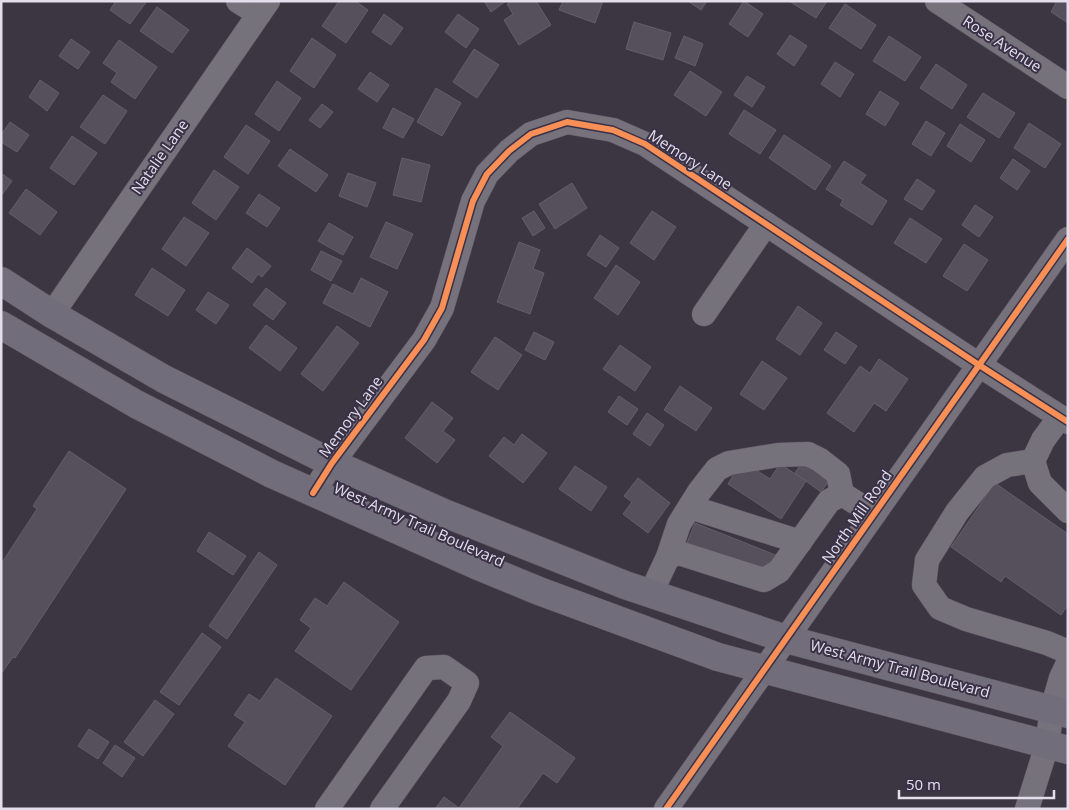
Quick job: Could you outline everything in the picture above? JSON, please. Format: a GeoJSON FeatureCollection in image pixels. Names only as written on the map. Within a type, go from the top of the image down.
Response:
{"type":"FeatureCollection","features":[{"type":"Feature","properties":{"kind":"main road","name":"West Army Trail Boulevard"},"geometry":{"type":"LineString","coordinates":[[1,281],[52,314],[164,379],[332,463],[444,513],[626,585],[786,639],[1060,711]]}},
{"type":"Feature","properties":{"kind":"main road","name":"West Army Trail Boulevard"},"geometry":{"type":"LineString","coordinates":[[1,325],[136,404],[272,474],[539,591],[718,657],[1057,748]]}},
{"type":"Feature","properties":{"kind":"street"},"geometry":{"type":"LineString","coordinates":[[238,1],[264,8]]}},
{"type":"Feature","properties":{"kind":"street","name":"Rose Avenue"},"geometry":{"type":"LineString","coordinates":[[937,1],[1068,87]]}},
{"type":"Feature","properties":{"kind":"street","name":"Natalie Lane"},"geometry":{"type":"LineString","coordinates":[[52,314],[264,8]]}},
{"type":"Feature","properties":{"kind":"street","name":"Memory Lane"},"geometry":{"type":"LineString","coordinates":[[313,493],[332,463],[424,340],[442,308],[473,201],[487,174],[509,151],[532,134],[568,122],[613,130],[645,144],[1064,419]]}},
{"type":"Feature","properties":{"kind":"street"},"geometry":{"type":"LineString","coordinates":[[704,314],[766,224]]}},
{"type":"Feature","properties":{"kind":"street","name":"North Mill Road"},"geometry":{"type":"LineString","coordinates":[[666,809],[1068,239]]}},
{"type":"Feature","properties":{"kind":"street"},"geometry":{"type":"LineString","coordinates":[[1064,419],[1043,440],[1032,461],[1040,483],[1068,511]]}},
{"type":"Feature","properties":{"kind":"street"},"geometry":{"type":"LineString","coordinates":[[651,593],[668,557],[679,524],[717,469],[729,463],[778,455],[808,454],[820,460],[838,474],[842,494],[874,514]]}},
{"type":"Feature","properties":{"kind":"street"},"geometry":{"type":"LineString","coordinates":[[1028,809],[1057,748],[1067,664],[1047,643],[966,619],[940,608],[924,585],[926,560],[957,512],[985,478],[1006,465],[1032,461]]}},
{"type":"Feature","properties":{"kind":"street"},"geometry":{"type":"LineString","coordinates":[[668,557],[679,553],[764,580],[779,572],[829,501],[842,494]]}},
{"type":"Feature","properties":{"kind":"street"},"geometry":{"type":"LineString","coordinates":[[695,499],[800,542]]}},
{"type":"Feature","properties":{"kind":"street"},"geometry":{"type":"LineString","coordinates":[[327,809],[426,668],[444,667],[467,683],[459,701],[382,809]]}},
{"type":"Feature","properties":{"kind":"building"},"geometry":{"type":"Polygon","coordinates":[[[116,1],[147,1],[130,24],[110,10],[116,1]]]}},
{"type":"Feature","properties":{"kind":"building"},"geometry":{"type":"Polygon","coordinates":[[[339,1],[355,1],[368,10],[346,43],[322,26],[339,1]]]}},
{"type":"Feature","properties":{"kind":"building"},"geometry":{"type":"Polygon","coordinates":[[[484,1],[506,1],[491,12],[484,1]]]}},
{"type":"Feature","properties":{"kind":"building"},"geometry":{"type":"Polygon","coordinates":[[[512,1],[536,1],[551,25],[519,45],[504,20],[513,14],[507,4],[512,1]]]}},
{"type":"Feature","properties":{"kind":"building"},"geometry":{"type":"Polygon","coordinates":[[[563,1],[603,1],[595,23],[559,10],[563,1]]]}},
{"type":"Feature","properties":{"kind":"building"},"geometry":{"type":"Polygon","coordinates":[[[688,1],[707,1],[701,10],[688,1]]]}},
{"type":"Feature","properties":{"kind":"building"},"geometry":{"type":"Polygon","coordinates":[[[744,1],[763,14],[748,37],[729,24],[744,1]]]}},
{"type":"Feature","properties":{"kind":"building"},"geometry":{"type":"Polygon","coordinates":[[[789,1],[827,1],[816,18],[789,1]]]}},
{"type":"Feature","properties":{"kind":"building"},"geometry":{"type":"Polygon","coordinates":[[[1057,1],[1068,1],[1068,23],[1051,12],[1057,1]]]}},
{"type":"Feature","properties":{"kind":"building"},"geometry":{"type":"Polygon","coordinates":[[[845,4],[876,25],[861,49],[829,28],[845,4]]]}},
{"type":"Feature","properties":{"kind":"building"},"geometry":{"type":"Polygon","coordinates":[[[157,7],[189,30],[172,53],[140,31],[157,7]]]}},
{"type":"Feature","properties":{"kind":"building"},"geometry":{"type":"Polygon","coordinates":[[[384,14],[403,28],[391,45],[372,32],[384,14]]]}},
{"type":"Feature","properties":{"kind":"building"},"geometry":{"type":"Polygon","coordinates":[[[458,14],[479,29],[466,48],[445,32],[458,14]]]}},
{"type":"Feature","properties":{"kind":"building"},"geometry":{"type":"Polygon","coordinates":[[[634,22],[671,33],[663,60],[626,49],[634,22]]]}},
{"type":"Feature","properties":{"kind":"building"},"geometry":{"type":"Polygon","coordinates":[[[790,35],[807,46],[794,66],[777,54],[790,35]]]}},
{"type":"Feature","properties":{"kind":"building"},"geometry":{"type":"Polygon","coordinates":[[[684,36],[703,44],[695,66],[675,58],[684,36]]]}},
{"type":"Feature","properties":{"kind":"building"},"geometry":{"type":"Polygon","coordinates":[[[889,36],[921,57],[905,81],[873,61],[889,36]]]}},
{"type":"Feature","properties":{"kind":"building"},"geometry":{"type":"Polygon","coordinates":[[[312,38],[336,55],[314,88],[290,71],[312,38]]]}},
{"type":"Feature","properties":{"kind":"building"},"geometry":{"type":"Polygon","coordinates":[[[71,39],[90,52],[78,69],[59,56],[71,39]]]}},
{"type":"Feature","properties":{"kind":"building"},"geometry":{"type":"Polygon","coordinates":[[[119,40],[157,67],[135,99],[111,82],[117,73],[103,63],[119,40]]]}},
{"type":"Feature","properties":{"kind":"building"},"geometry":{"type":"Polygon","coordinates":[[[474,49],[499,65],[477,98],[453,82],[474,49]]]}},
{"type":"Feature","properties":{"kind":"building"},"geometry":{"type":"Polygon","coordinates":[[[835,62],[854,74],[840,97],[821,84],[835,62]]]}},
{"type":"Feature","properties":{"kind":"building"},"geometry":{"type":"Polygon","coordinates":[[[936,64],[967,85],[952,109],[920,88],[936,64]]]}},
{"type":"Feature","properties":{"kind":"building"},"geometry":{"type":"Polygon","coordinates":[[[690,71],[722,92],[706,116],[674,95],[690,71]]]}},
{"type":"Feature","properties":{"kind":"building"},"geometry":{"type":"Polygon","coordinates":[[[370,72],[389,85],[377,102],[358,89],[370,72]]]}},
{"type":"Feature","properties":{"kind":"building"},"geometry":{"type":"Polygon","coordinates":[[[747,76],[765,87],[752,107],[734,95],[747,76]]]}},
{"type":"Feature","properties":{"kind":"building"},"geometry":{"type":"Polygon","coordinates":[[[40,80],[59,93],[47,111],[29,97],[40,80]]]}},
{"type":"Feature","properties":{"kind":"building"},"geometry":{"type":"Polygon","coordinates":[[[277,81],[301,98],[279,131],[255,114],[277,81]]]}},
{"type":"Feature","properties":{"kind":"building"},"geometry":{"type":"Polygon","coordinates":[[[436,88],[461,103],[442,136],[417,122],[436,88]]]}},
{"type":"Feature","properties":{"kind":"building"},"geometry":{"type":"Polygon","coordinates":[[[880,91],[899,103],[885,126],[866,114],[880,91]]]}},
{"type":"Feature","properties":{"kind":"building"},"geometry":{"type":"Polygon","coordinates":[[[983,93],[1015,113],[999,138],[967,117],[983,93]]]}},
{"type":"Feature","properties":{"kind":"building"},"geometry":{"type":"Polygon","coordinates":[[[103,95],[127,111],[105,144],[80,127],[103,95]]]}},
{"type":"Feature","properties":{"kind":"building"},"geometry":{"type":"Polygon","coordinates":[[[322,104],[333,112],[320,128],[309,120],[322,104]]]}},
{"type":"Feature","properties":{"kind":"building"},"geometry":{"type":"Polygon","coordinates":[[[393,108],[414,119],[403,138],[383,128],[393,108]]]}},
{"type":"Feature","properties":{"kind":"building"},"geometry":{"type":"Polygon","coordinates":[[[744,110],[776,130],[760,154],[729,134],[744,110]]]}},
{"type":"Feature","properties":{"kind":"building"},"geometry":{"type":"Polygon","coordinates":[[[926,121],[945,133],[931,156],[912,144],[926,121]]]}},
{"type":"Feature","properties":{"kind":"building"},"geometry":{"type":"Polygon","coordinates":[[[10,122],[29,135],[17,152],[1,142],[1,135],[10,122]]]}},
{"type":"Feature","properties":{"kind":"building"},"geometry":{"type":"Polygon","coordinates":[[[1029,123],[1061,144],[1045,168],[1014,148],[1029,123]]]}},
{"type":"Feature","properties":{"kind":"building"},"geometry":{"type":"Polygon","coordinates":[[[960,124],[985,140],[971,162],[947,146],[960,124]]]}},
{"type":"Feature","properties":{"kind":"building"},"geometry":{"type":"Polygon","coordinates":[[[246,125],[270,141],[248,174],[224,157],[246,125]]]}},
{"type":"Feature","properties":{"kind":"building"},"geometry":{"type":"Polygon","coordinates":[[[784,135],[831,166],[815,190],[769,158],[784,135]]]}},
{"type":"Feature","properties":{"kind":"building"},"geometry":{"type":"Polygon","coordinates":[[[72,136],[97,153],[74,185],[50,168],[72,136]]]}},
{"type":"Feature","properties":{"kind":"building"},"geometry":{"type":"Polygon","coordinates":[[[290,149],[328,175],[316,192],[278,166],[290,149]]]}},
{"type":"Feature","properties":{"kind":"building"},"geometry":{"type":"Polygon","coordinates":[[[402,158],[430,165],[421,202],[393,195],[402,158]]]}},
{"type":"Feature","properties":{"kind":"building"},"geometry":{"type":"Polygon","coordinates":[[[1013,159],[1030,171],[1017,190],[1000,178],[1013,159]]]}},
{"type":"Feature","properties":{"kind":"building"},"geometry":{"type":"Polygon","coordinates":[[[844,161],[866,175],[860,183],[887,201],[872,225],[840,205],[843,200],[826,189],[844,161]]]}},
{"type":"Feature","properties":{"kind":"building"},"geometry":{"type":"Polygon","coordinates":[[[214,170],[239,187],[216,220],[192,203],[214,170]]]}},
{"type":"Feature","properties":{"kind":"building"},"geometry":{"type":"Polygon","coordinates":[[[1,173],[12,181],[1,196],[1,173]]]}},
{"type":"Feature","properties":{"kind":"building"},"geometry":{"type":"Polygon","coordinates":[[[348,173],[376,183],[367,207],[339,196],[348,173]]]}},
{"type":"Feature","properties":{"kind":"building"},"geometry":{"type":"Polygon","coordinates":[[[917,179],[935,191],[922,210],[904,199],[917,179]]]}},
{"type":"Feature","properties":{"kind":"building"},"geometry":{"type":"Polygon","coordinates":[[[572,183],[587,208],[555,229],[539,204],[572,183]]]}},
{"type":"Feature","properties":{"kind":"building"},"geometry":{"type":"Polygon","coordinates":[[[26,189],[57,212],[40,235],[9,213],[26,189]]]}},
{"type":"Feature","properties":{"kind":"building"},"geometry":{"type":"Polygon","coordinates":[[[259,194],[280,208],[267,227],[246,213],[259,194]]]}},
{"type":"Feature","properties":{"kind":"building"},"geometry":{"type":"Polygon","coordinates":[[[975,205],[993,217],[979,237],[962,225],[975,205]]]}},
{"type":"Feature","properties":{"kind":"building"},"geometry":{"type":"Polygon","coordinates":[[[534,211],[545,228],[533,236],[522,218],[534,211]]]}},
{"type":"Feature","properties":{"kind":"building"},"geometry":{"type":"Polygon","coordinates":[[[652,211],[676,227],[654,260],[630,243],[652,211]]]}},
{"type":"Feature","properties":{"kind":"building"},"geometry":{"type":"Polygon","coordinates":[[[184,217],[209,233],[186,266],[162,249],[184,217]]]}},
{"type":"Feature","properties":{"kind":"building"},"geometry":{"type":"Polygon","coordinates":[[[910,218],[942,239],[926,263],[894,243],[910,218]]]}},
{"type":"Feature","properties":{"kind":"building"},"geometry":{"type":"Polygon","coordinates":[[[386,222],[413,234],[397,269],[370,257],[386,222]]]}},
{"type":"Feature","properties":{"kind":"building"},"geometry":{"type":"Polygon","coordinates":[[[329,223],[353,237],[343,255],[318,241],[329,223]]]}},
{"type":"Feature","properties":{"kind":"building"},"geometry":{"type":"Polygon","coordinates":[[[600,235],[619,248],[606,267],[587,255],[600,235]]]}},
{"type":"Feature","properties":{"kind":"building"},"geometry":{"type":"Polygon","coordinates":[[[519,242],[540,250],[533,269],[544,273],[530,314],[497,302],[519,242]]]}},
{"type":"Feature","properties":{"kind":"building"},"geometry":{"type":"Polygon","coordinates":[[[964,244],[988,260],[967,291],[943,276],[964,244]]]}},
{"type":"Feature","properties":{"kind":"building"},"geometry":{"type":"Polygon","coordinates":[[[247,248],[271,266],[262,277],[258,274],[252,283],[232,268],[247,248]]]}},
{"type":"Feature","properties":{"kind":"building"},"geometry":{"type":"Polygon","coordinates":[[[321,251],[342,261],[331,281],[311,270],[321,251]]]}},
{"type":"Feature","properties":{"kind":"building"},"geometry":{"type":"Polygon","coordinates":[[[616,265],[640,282],[618,315],[594,298],[616,265]]]}},
{"type":"Feature","properties":{"kind":"building"},"geometry":{"type":"Polygon","coordinates":[[[152,268],[185,290],[168,316],[135,295],[152,268]]]}},
{"type":"Feature","properties":{"kind":"building"},"geometry":{"type":"Polygon","coordinates":[[[361,278],[388,292],[370,327],[323,303],[333,284],[353,294],[361,278]]]}},
{"type":"Feature","properties":{"kind":"building"},"geometry":{"type":"Polygon","coordinates":[[[266,288],[286,303],[273,320],[253,305],[266,288]]]}},
{"type":"Feature","properties":{"kind":"building"},"geometry":{"type":"Polygon","coordinates":[[[208,292],[229,305],[216,324],[196,310],[208,292]]]}},
{"type":"Feature","properties":{"kind":"building"},"geometry":{"type":"Polygon","coordinates":[[[798,306],[822,323],[800,355],[776,339],[798,306]]]}},
{"type":"Feature","properties":{"kind":"building"},"geometry":{"type":"Polygon","coordinates":[[[266,325],[297,348],[280,371],[249,348],[266,325]]]}},
{"type":"Feature","properties":{"kind":"building"},"geometry":{"type":"Polygon","coordinates":[[[337,326],[359,343],[323,391],[301,374],[337,326]]]}},
{"type":"Feature","properties":{"kind":"building"},"geometry":{"type":"Polygon","coordinates":[[[534,332],[554,342],[545,360],[525,350],[534,332]]]}},
{"type":"Feature","properties":{"kind":"building"},"geometry":{"type":"Polygon","coordinates":[[[836,332],[857,346],[845,364],[824,350],[836,332]]]}},
{"type":"Feature","properties":{"kind":"building"},"geometry":{"type":"Polygon","coordinates":[[[495,337],[522,355],[498,390],[471,372],[495,337]]]}},
{"type":"Feature","properties":{"kind":"building"},"geometry":{"type":"Polygon","coordinates":[[[620,345],[651,367],[635,391],[603,369],[620,345]]]}},
{"type":"Feature","properties":{"kind":"building"},"geometry":{"type":"Polygon","coordinates":[[[879,359],[908,379],[886,411],[874,403],[854,432],[827,413],[860,366],[870,373],[879,359]]]}},
{"type":"Feature","properties":{"kind":"building"},"geometry":{"type":"Polygon","coordinates":[[[762,361],[787,378],[764,410],[740,394],[762,361]]]}},
{"type":"Feature","properties":{"kind":"building"},"geometry":{"type":"Polygon","coordinates":[[[680,386],[712,408],[696,431],[664,410],[680,386]]]}},
{"type":"Feature","properties":{"kind":"building"},"geometry":{"type":"Polygon","coordinates":[[[619,396],[638,409],[627,425],[608,412],[619,396]]]}},
{"type":"Feature","properties":{"kind":"building"},"geometry":{"type":"Polygon","coordinates":[[[432,402],[453,418],[443,431],[455,440],[437,463],[405,438],[432,402]]]}},
{"type":"Feature","properties":{"kind":"building"},"geometry":{"type":"Polygon","coordinates":[[[647,413],[664,425],[650,446],[633,434],[647,413]]]}},
{"type":"Feature","properties":{"kind":"building"},"geometry":{"type":"Polygon","coordinates":[[[522,434],[547,453],[523,483],[489,456],[504,437],[514,445],[522,434]]]}},
{"type":"Feature","properties":{"kind":"building"},"geometry":{"type":"Polygon","coordinates":[[[69,451],[126,489],[15,658],[13,657],[1,674],[1,564],[37,509],[33,506],[69,451]]]}},
{"type":"Feature","properties":{"kind":"building"},"geometry":{"type":"Polygon","coordinates":[[[806,457],[832,476],[821,492],[795,473],[806,457]]]}},
{"type":"Feature","properties":{"kind":"building"},"geometry":{"type":"Polygon","coordinates":[[[742,461],[770,479],[780,464],[806,481],[781,519],[728,484],[742,461]]]}},
{"type":"Feature","properties":{"kind":"building"},"geometry":{"type":"Polygon","coordinates":[[[575,466],[607,487],[591,511],[559,489],[575,466]]]}},
{"type":"Feature","properties":{"kind":"building"},"geometry":{"type":"Polygon","coordinates":[[[638,478],[670,503],[648,533],[623,514],[632,502],[624,496],[638,478]]]}},
{"type":"Feature","properties":{"kind":"building"},"geometry":{"type":"Polygon","coordinates":[[[995,483],[1068,534],[1068,605],[1061,615],[1005,576],[1001,582],[951,547],[995,483]]]}},
{"type":"Feature","properties":{"kind":"building"},"geometry":{"type":"Polygon","coordinates":[[[695,523],[783,558],[775,578],[687,543],[695,523]]]}},
{"type":"Feature","properties":{"kind":"building"},"geometry":{"type":"Polygon","coordinates":[[[209,532],[246,556],[233,575],[197,551],[209,532]]]}},
{"type":"Feature","properties":{"kind":"building"},"geometry":{"type":"Polygon","coordinates":[[[259,552],[277,565],[227,639],[209,626],[259,552]]]}},
{"type":"Feature","properties":{"kind":"building"},"geometry":{"type":"Polygon","coordinates":[[[344,582],[399,622],[351,690],[295,651],[311,628],[300,620],[315,598],[327,606],[344,582]]]}},
{"type":"Feature","properties":{"kind":"building"},"geometry":{"type":"Polygon","coordinates":[[[202,633],[221,647],[179,705],[160,692],[202,633]]]}},
{"type":"Feature","properties":{"kind":"building"},"geometry":{"type":"Polygon","coordinates":[[[276,678],[332,716],[285,785],[228,746],[245,722],[234,715],[249,694],[260,701],[276,678]]]}},
{"type":"Feature","properties":{"kind":"building"},"geometry":{"type":"Polygon","coordinates":[[[155,700],[174,714],[143,756],[124,742],[155,700]]]}},
{"type":"Feature","properties":{"kind":"building"},"geometry":{"type":"Polygon","coordinates":[[[510,712],[575,758],[557,783],[543,773],[517,809],[435,809],[444,797],[459,808],[503,746],[491,737],[510,712]]]}},
{"type":"Feature","properties":{"kind":"building"},"geometry":{"type":"Polygon","coordinates":[[[89,729],[109,742],[98,759],[78,746],[89,729]]]}},
{"type":"Feature","properties":{"kind":"building"},"geometry":{"type":"Polygon","coordinates":[[[115,745],[135,758],[122,777],[103,763],[115,745]]]}},
{"type":"Feature","properties":{"kind":"cycle path"},"geometry":{"type":"LineString","coordinates":[[313,493],[332,463],[424,340],[442,308],[473,201],[487,174],[509,151],[531,134],[567,122],[613,130],[645,144],[1068,422]]}},
{"type":"Feature","properties":{"kind":"cycle path"},"geometry":{"type":"LineString","coordinates":[[666,809],[1068,239]]}}]}
